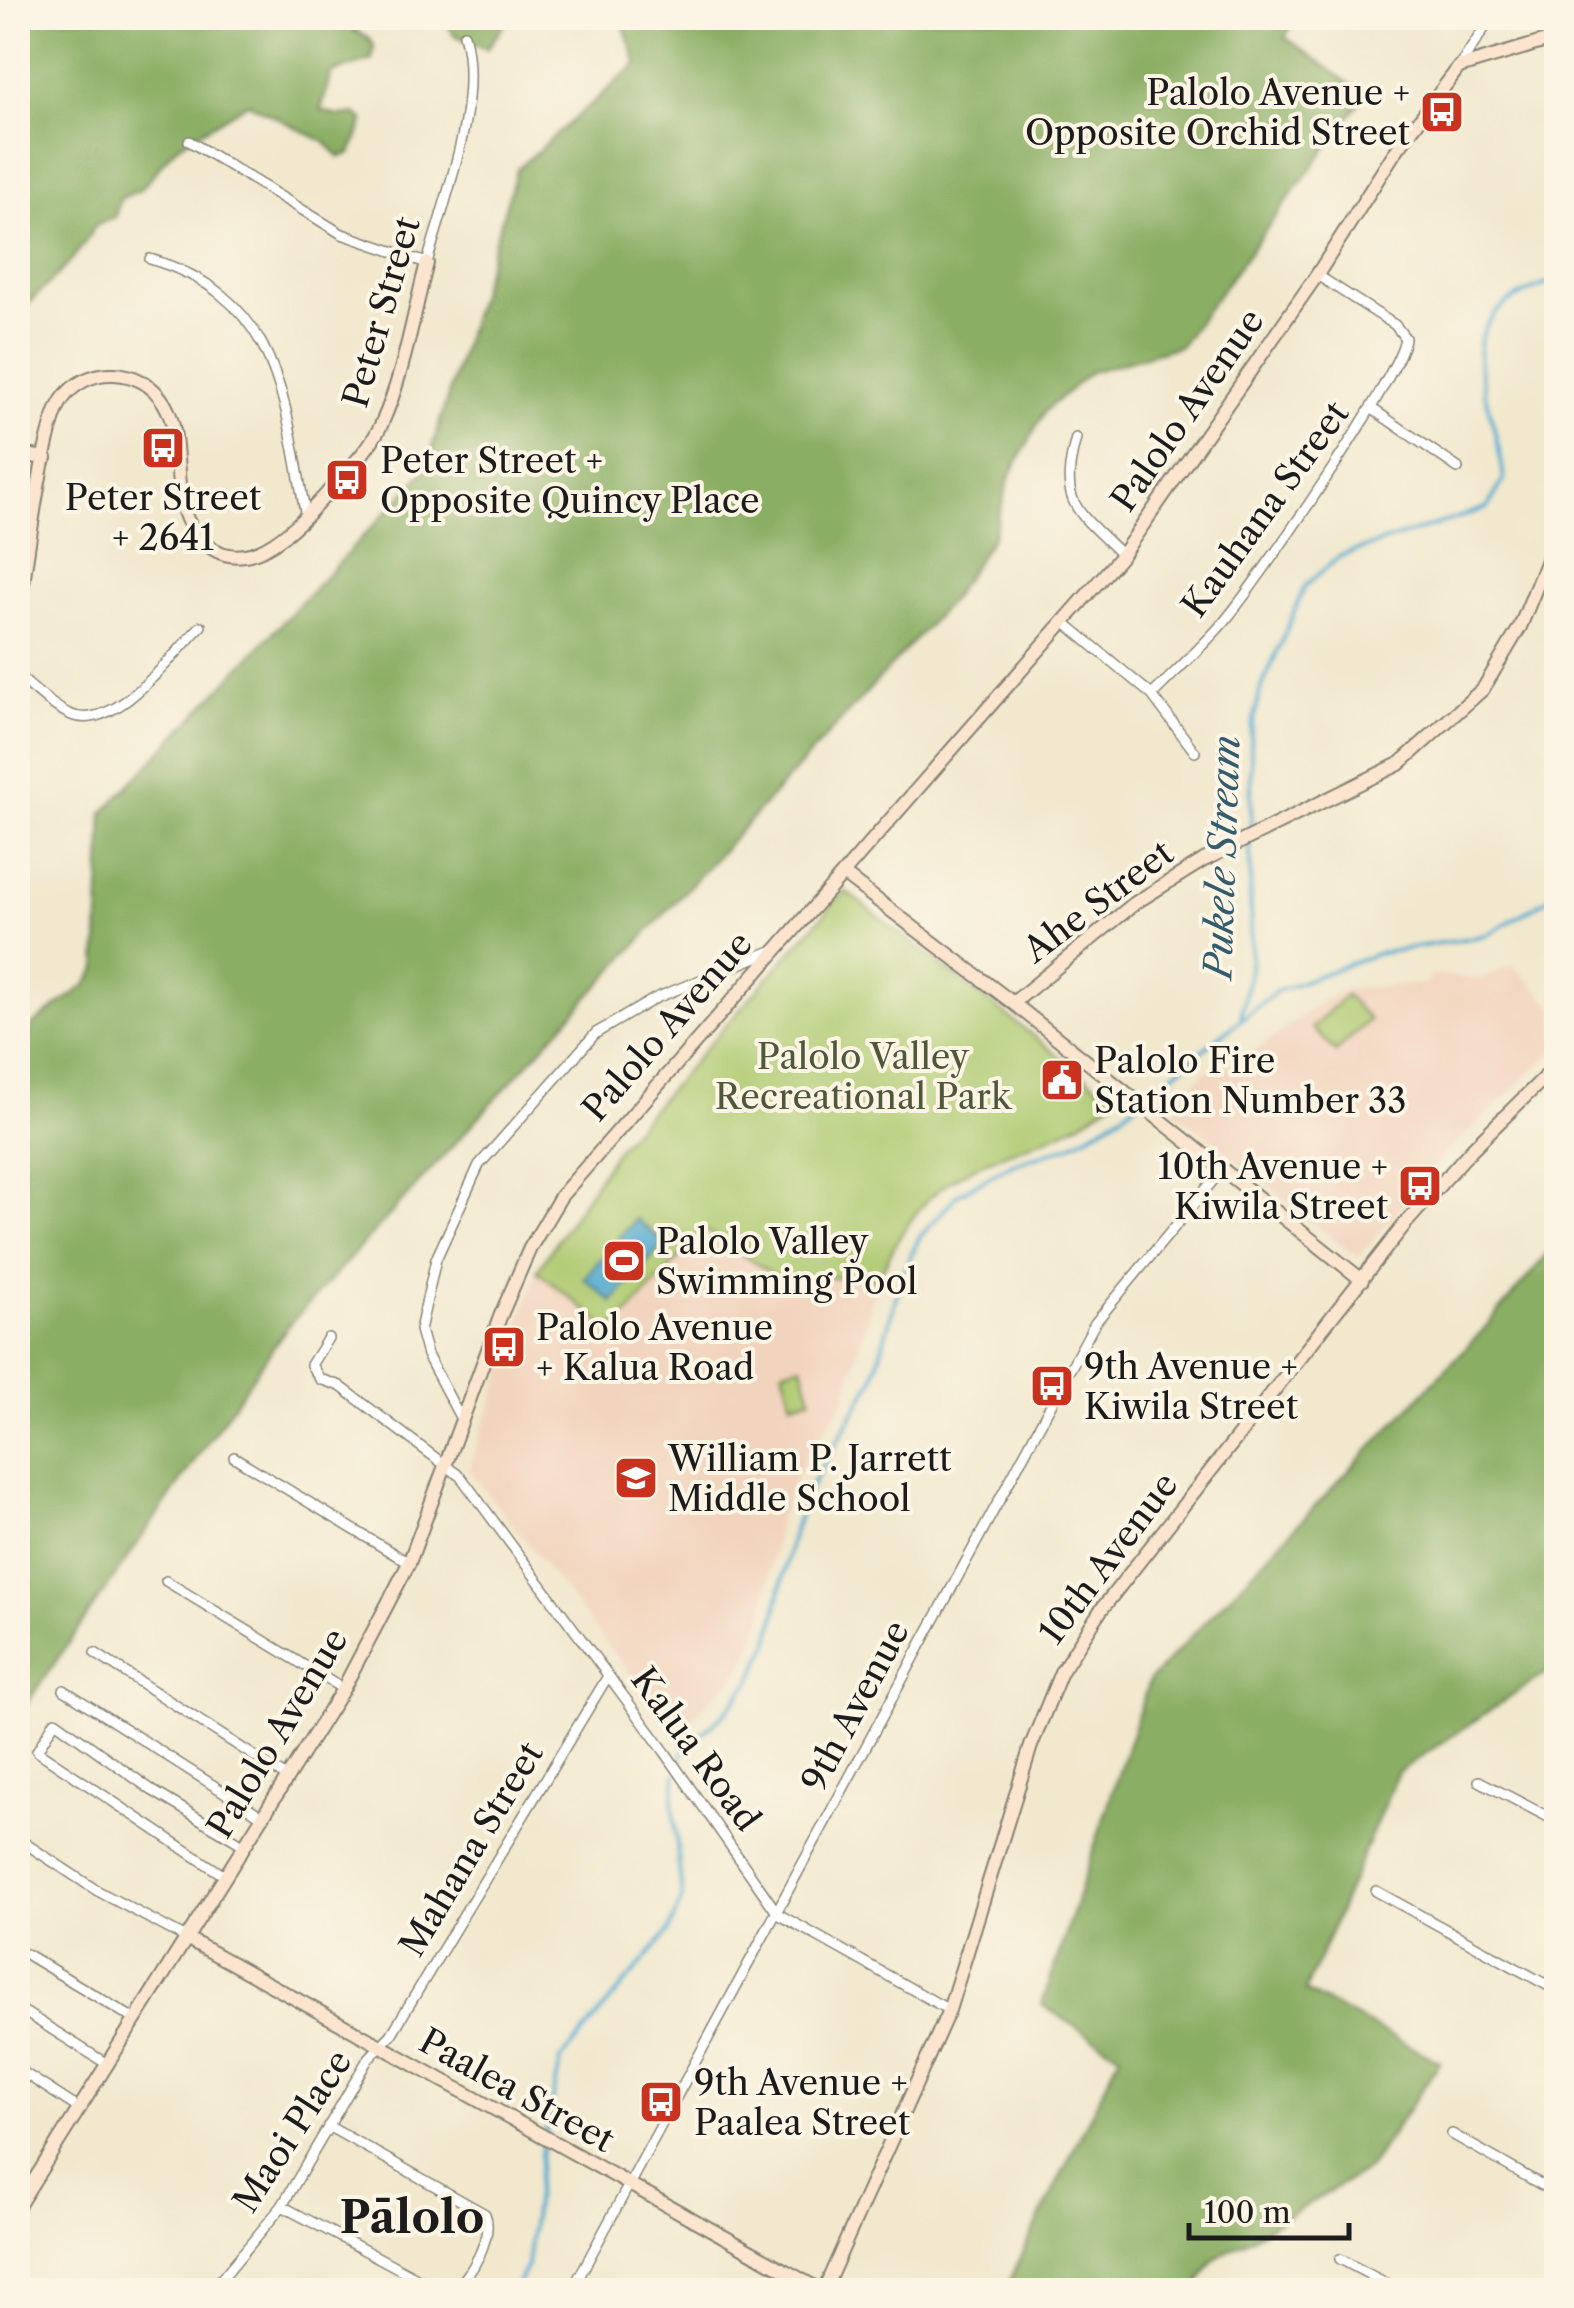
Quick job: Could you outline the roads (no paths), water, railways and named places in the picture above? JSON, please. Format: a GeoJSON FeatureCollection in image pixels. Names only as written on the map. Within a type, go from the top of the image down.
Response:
{"type":"FeatureCollection","features":[{"type":"Feature","properties":{"kind":"street"},"geometry":{"type":"LineString","coordinates":[[1459,67],[1491,18]]}},
{"type":"Feature","properties":{"kind":"street","name":"Peter Street"},"geometry":{"type":"LineString","coordinates":[[18,614],[53,420],[66,395],[88,378],[124,375],[150,387],[167,408],[184,510],[202,540],[226,553],[252,554],[276,544],[364,453],[382,422],[464,127],[464,34]]}},
{"type":"Feature","properties":{"kind":"street"},"geometry":{"type":"LineString","coordinates":[[1459,67],[1556,38]]}},
{"type":"Feature","properties":{"kind":"street","name":"Palolo Avenue"},"geometry":{"type":"LineString","coordinates":[[18,2206],[23,2186],[136,2020],[343,1689],[409,1564],[522,1266],[561,1196],[1122,555],[1317,275],[1393,155],[1459,67]]}},
{"type":"Feature","properties":{"kind":"street"},"geometry":{"type":"LineString","coordinates":[[188,141],[342,234],[427,263]]}},
{"type":"Feature","properties":{"kind":"street"},"geometry":{"type":"LineString","coordinates":[[150,259],[174,266],[216,289],[264,342],[282,386],[306,517]]}},
{"type":"Feature","properties":{"kind":"street","name":"Kauhana Street"},"geometry":{"type":"LineString","coordinates":[[1152,695],[1225,622],[1371,408],[1404,352],[1405,338],[1395,325],[1317,275]]}},
{"type":"Feature","properties":{"kind":"street"},"geometry":{"type":"LineString","coordinates":[[1371,408],[1458,468]]}},
{"type":"Feature","properties":{"kind":"street"},"geometry":{"type":"LineString","coordinates":[[1076,438],[1066,476],[1074,507],[1122,555]]}},
{"type":"Feature","properties":{"kind":"street"},"geometry":{"type":"LineString","coordinates":[[18,454],[46,458]]}},
{"type":"Feature","properties":{"kind":"street","name":"Ahe Street"},"geometry":{"type":"LineString","coordinates":[[1014,1002],[1136,903],[1236,845],[1398,764],[1483,689],[1520,626],[1556,538]]}},
{"type":"Feature","properties":{"kind":"street"},"geometry":{"type":"LineString","coordinates":[[1064,622],[1152,695],[1195,752]]}},
{"type":"Feature","properties":{"kind":"street"},"geometry":{"type":"LineString","coordinates":[[18,676],[70,715],[99,716],[122,706],[201,626]]}},
{"type":"Feature","properties":{"kind":"street"},"geometry":{"type":"LineString","coordinates":[[843,874],[1014,1002],[1149,1114],[1362,1280]]}},
{"type":"Feature","properties":{"kind":"street"},"geometry":{"type":"LineString","coordinates":[[462,1421],[426,1355],[420,1330],[422,1307],[436,1258],[479,1165],[596,1033],[656,998],[774,950]]}},
{"type":"Feature","properties":{"kind":"street","name":"10th Avenue"},"geometry":{"type":"LineString","coordinates":[[822,2290],[949,2010],[1031,1746],[1061,1672],[1101,1610],[1443,1179],[1556,1066]]}},
{"type":"Feature","properties":{"kind":"street","name":"9th Avenue"},"geometry":{"type":"LineString","coordinates":[[572,2290],[1094,1322],[1221,1171]]}},
{"type":"Feature","properties":{"kind":"street","name":"Kalua Road"},"geometry":{"type":"LineString","coordinates":[[328,1338],[311,1364],[320,1379],[340,1386],[461,1477],[682,1775],[778,1914],[949,2010]]}},
{"type":"Feature","properties":{"kind":"street"},"geometry":{"type":"LineString","coordinates":[[234,1458],[409,1564]]}},
{"type":"Feature","properties":{"kind":"street"},"geometry":{"type":"LineString","coordinates":[[166,1581],[343,1689]]}},
{"type":"Feature","properties":{"kind":"street"},"geometry":{"type":"LineString","coordinates":[[95,1652],[288,1778]]}},
{"type":"Feature","properties":{"kind":"street","name":"Mahana Street"},"geometry":{"type":"LineString","coordinates":[[379,2049],[608,1676]]}},
{"type":"Feature","properties":{"kind":"street"},"geometry":{"type":"LineString","coordinates":[[64,1690],[263,1817]]}},
{"type":"Feature","properties":{"kind":"street"},"geometry":{"type":"LineString","coordinates":[[226,1877],[37,1751],[55,1720],[153,1791],[245,1846]]}},
{"type":"Feature","properties":{"kind":"street"},"geometry":{"type":"LineString","coordinates":[[1479,1781],[1556,1821]]}},
{"type":"Feature","properties":{"kind":"street"},"geometry":{"type":"LineString","coordinates":[[20,1840],[96,1890],[188,1939]]}},
{"type":"Feature","properties":{"kind":"street"},"geometry":{"type":"LineString","coordinates":[[1376,1890],[1556,1990]]}},
{"type":"Feature","properties":{"kind":"street","name":"Paalea Street"},"geometry":{"type":"LineString","coordinates":[[188,1939],[379,2049],[822,2290]]}},
{"type":"Feature","properties":{"kind":"street"},"geometry":{"type":"LineString","coordinates":[[26,1954],[136,2020]]}},
{"type":"Feature","properties":{"kind":"street"},"geometry":{"type":"LineString","coordinates":[[18,2008],[107,2064]]}},
{"type":"Feature","properties":{"kind":"street","name":"Maoi Place"},"geometry":{"type":"LineString","coordinates":[[213,2289],[282,2206],[368,2059],[379,2049]]}},
{"type":"Feature","properties":{"kind":"street"},"geometry":{"type":"LineString","coordinates":[[18,2069],[78,2108]]}},
{"type":"Feature","properties":{"kind":"street"},"geometry":{"type":"LineString","coordinates":[[328,2126],[485,2214],[488,2233],[463,2282],[452,2290]]}},
{"type":"Feature","properties":{"kind":"street"},"geometry":{"type":"LineString","coordinates":[[1452,2134],[1556,2193]]}},
{"type":"Feature","properties":{"kind":"street"},"geometry":{"type":"LineString","coordinates":[[282,2206],[439,2290]]}},
{"type":"Feature","properties":{"kind":"street"},"geometry":{"type":"LineString","coordinates":[[1340,2259],[1399,2290]]}},
{"type":"Feature","properties":{"kind":"water","name":"Palolo Valley Swimming Pool"},"geometry":{"type":"Polygon","coordinates":[[[636,1219],[664,1243],[612,1302],[584,1278],[636,1219]]]}},
{"type":"Feature","properties":{"kind":"waterway","name":"Pukele Stream"},"geometry":{"type":"LineString","coordinates":[[1251,832],[1251,731],[1260,692],[1305,586],[1340,556],[1487,508],[1504,480],[1479,360],[1482,336],[1494,315],[1517,297],[1556,281]]}},
{"type":"Feature","properties":{"kind":"waterway","name":"Pukele Stream"},"geometry":{"type":"LineString","coordinates":[[1241,1016],[1251,961],[1250,841]]}},
{"type":"Feature","properties":{"kind":"waterway"},"geometry":{"type":"LineString","coordinates":[[679,1765],[684,1749],[723,1715],[751,1681],[770,1641],[791,1539],[806,1495],[873,1380],[902,1276],[919,1238],[957,1195],[1008,1166],[1071,1145],[1124,1113],[1277,991],[1376,954],[1487,935],[1556,894]]}},
{"type":"Feature","properties":{"kind":"waterway"},"geometry":{"type":"LineString","coordinates":[[515,2290],[527,2265],[541,2154],[561,2060],[669,1931],[682,1898],[673,1803],[676,1774]]}},
{"type":"Feature","properties":{"kind":"place","name":"Palolo Avenue + Opposite Orchid Street"},"geometry":{"type":"Point","coordinates":[1442,112]}},
{"type":"Feature","properties":{"kind":"place","name":"Peter Street + 2641"},"geometry":{"type":"Point","coordinates":[163,448]}},
{"type":"Feature","properties":{"kind":"place","name":"Peter Street + Opposite Quincy Place"},"geometry":{"type":"Point","coordinates":[347,480]}},
{"type":"Feature","properties":{"kind":"place","name":"Palolo Fire Station Number 33"},"geometry":{"type":"Point","coordinates":[1062,1080]}},
{"type":"Feature","properties":{"kind":"place","name":"10th Avenue + Kiwila Street"},"geometry":{"type":"Point","coordinates":[1420,1186]}},
{"type":"Feature","properties":{"kind":"place","name":"Palolo Valley Swimming Pool"},"geometry":{"type":"Point","coordinates":[624,1261]}},
{"type":"Feature","properties":{"kind":"place","name":"Palolo Avenue + Kalua Road"},"geometry":{"type":"Point","coordinates":[504,1347]}},
{"type":"Feature","properties":{"kind":"place","name":"9th Avenue + Kiwila Street"},"geometry":{"type":"Point","coordinates":[1052,1386]}},
{"type":"Feature","properties":{"kind":"place","name":"William P. Jarrett Middle School"},"geometry":{"type":"Point","coordinates":[636,1478]}},
{"type":"Feature","properties":{"kind":"place","name":"9th Avenue + Paalea Street"},"geometry":{"type":"Point","coordinates":[661,2102]}},
{"type":"Feature","properties":{"kind":"district","name":"Pālolo"},"geometry":{"type":"Point","coordinates":[412,2217]}},
{"type":"Feature","properties":{"kind":"park label","name":"Palolo Valley Recreational Park"},"geometry":{"type":"Point","coordinates":[863,1076]}}]}
